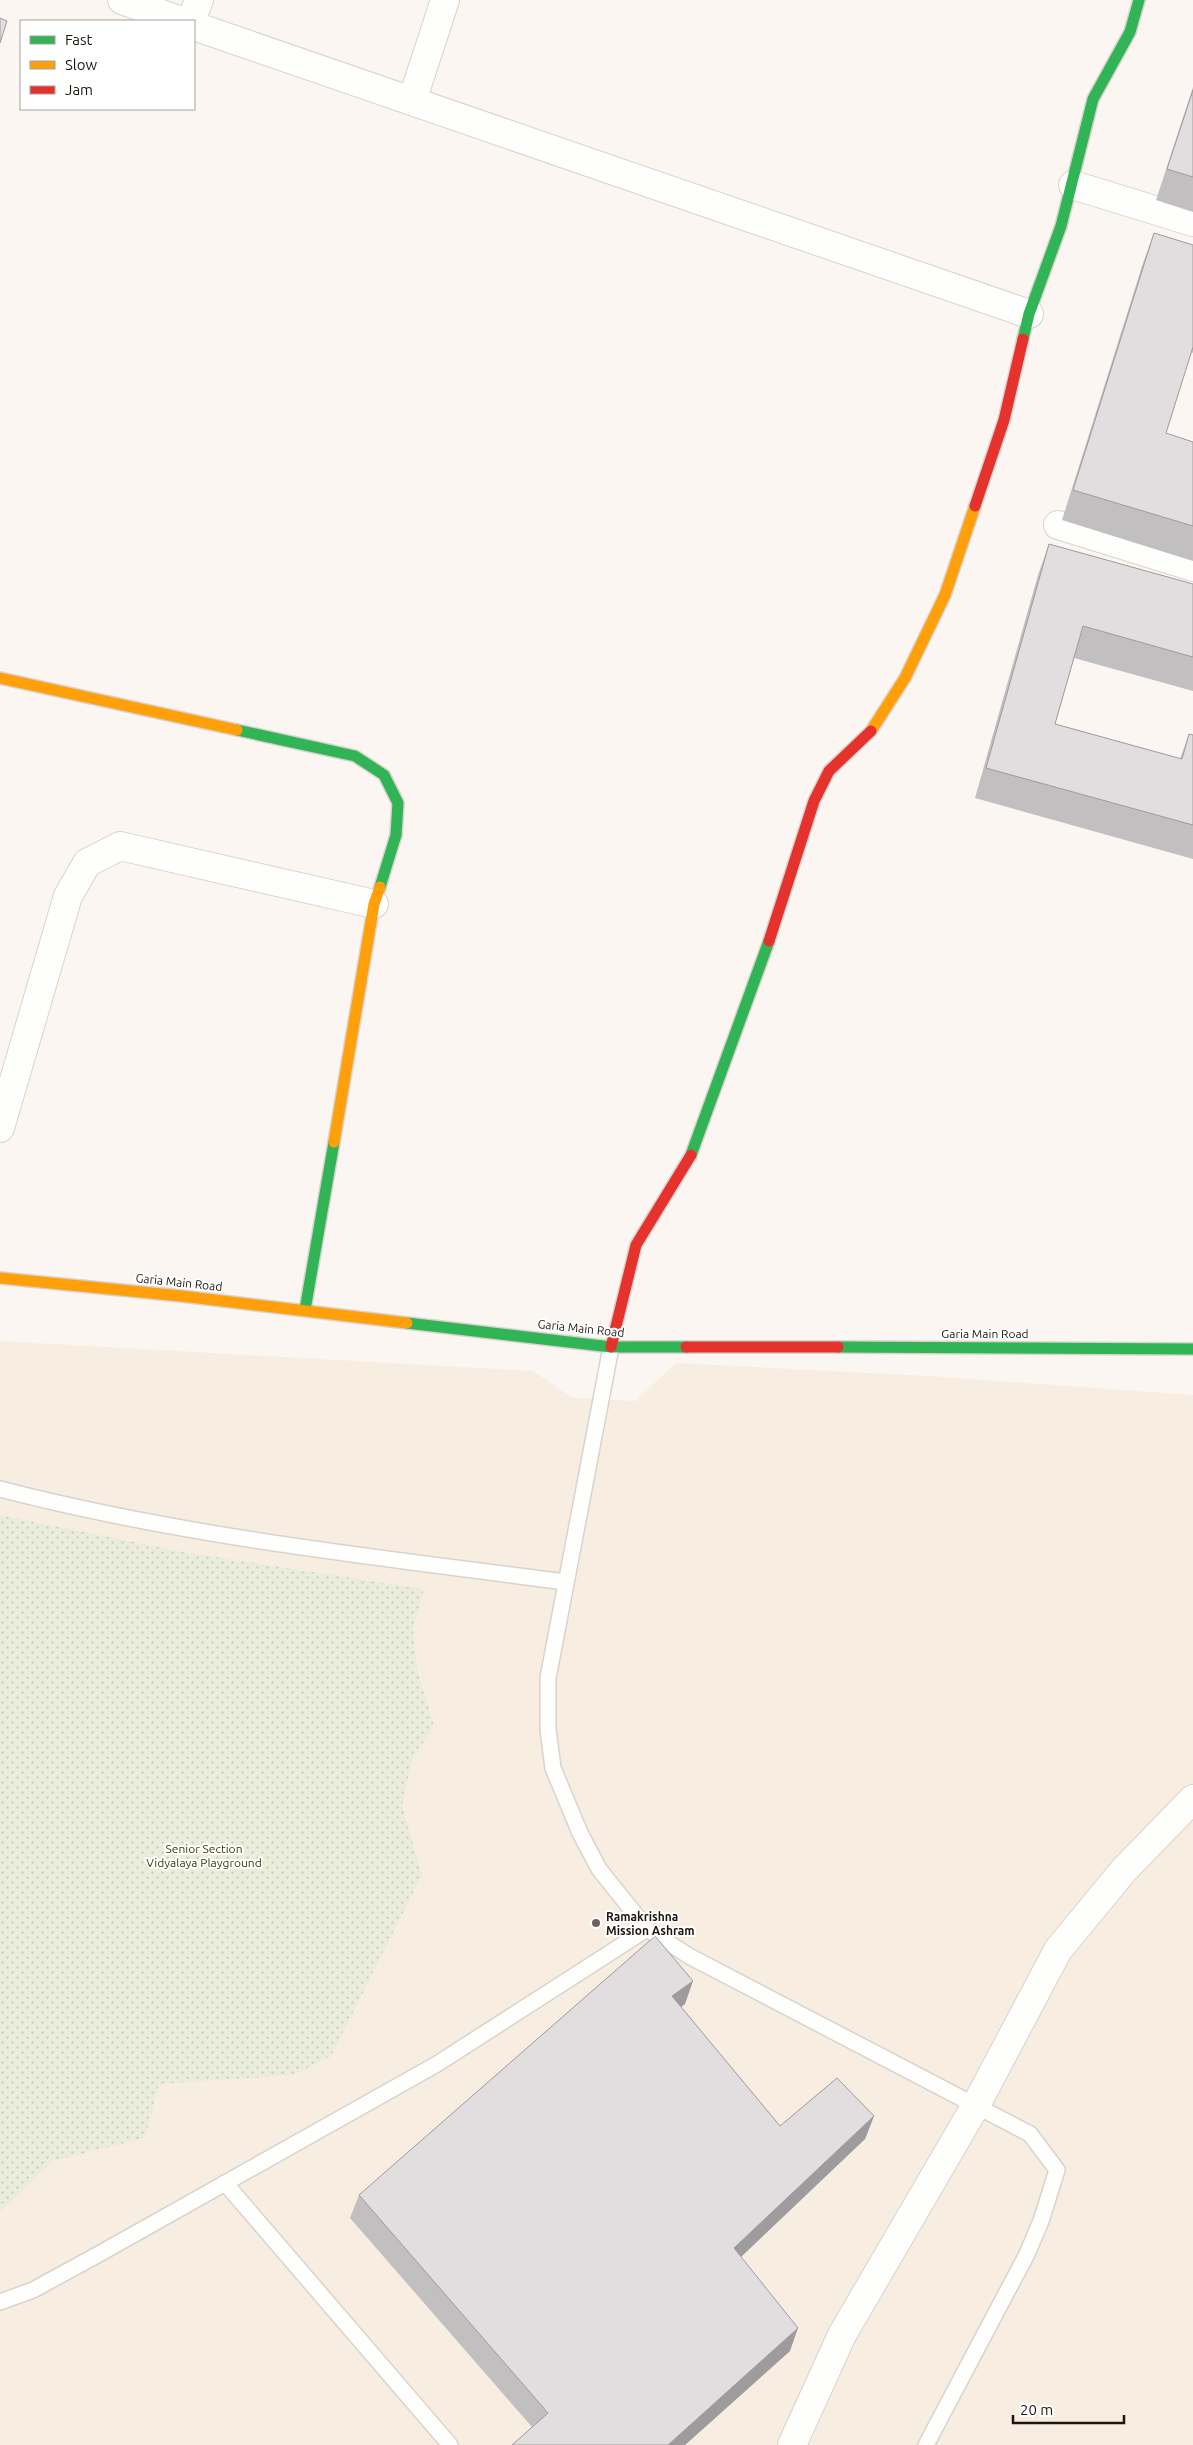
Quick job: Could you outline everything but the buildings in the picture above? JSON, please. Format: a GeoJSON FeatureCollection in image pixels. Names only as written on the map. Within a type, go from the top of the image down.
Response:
{"type":"FeatureCollection","features":[{"type":"Feature","properties":{"kind":"street"},"geometry":{"type":"LineString","coordinates":[[122,0],[178,20]]}},
{"type":"Feature","properties":{"kind":"street"},"geometry":{"type":"LineString","coordinates":[[192,20],[199,0]]}},
{"type":"Feature","properties":{"kind":"street"},"geometry":{"type":"LineString","coordinates":[[412,101],[445,0]]}},
{"type":"Feature","properties":{"kind":"street"},"geometry":{"type":"LineString","coordinates":[[611,1346],[636,1245],[693,1153],[761,966],[814,801],[829,771],[870,733],[905,678],[945,595],[1004,420],[1029,314],[1061,226],[1093,99],[1130,32],[1139,0]]}},
{"type":"Feature","properties":{"kind":"street"},"geometry":{"type":"LineString","coordinates":[[195,26],[1029,314]]}},
{"type":"Feature","properties":{"kind":"street"},"geometry":{"type":"LineString","coordinates":[[1072,185],[1193,222]]}},
{"type":"Feature","properties":{"kind":"street"},"geometry":{"type":"LineString","coordinates":[[1058,526],[1193,567]]}},
{"type":"Feature","properties":{"kind":"street"},"geometry":{"type":"LineString","coordinates":[[0,678],[355,756],[384,775],[398,803],[396,835],[374,904],[305,1310]]}},
{"type":"Feature","properties":{"kind":"street"},"geometry":{"type":"LineString","coordinates":[[0,1128],[68,896],[87,863],[120,846],[374,904]]}},
{"type":"Feature","properties":{"kind":"street","name":"Garia Main Road"},"geometry":{"type":"LineString","coordinates":[[0,1278],[305,1310],[611,1346],[1132,1346],[1193,1349]]}},
{"type":"Feature","properties":{"kind":"street"},"geometry":{"type":"LineString","coordinates":[[792,2445],[842,2335],[976,2105],[1058,1950],[1124,1870],[1193,1799]]}},
{"type":"Feature","properties":{"kind":"lane"},"geometry":{"type":"LineString","coordinates":[[611,1346],[548,1678],[548,1729],[553,1768],[580,1833],[599,1869],[647,1929],[689,1956],[1030,2134],[1057,2170],[1041,2221],[1027,2254],[926,2445]]}},
{"type":"Feature","properties":{"kind":"lane"},"geometry":{"type":"LineString","coordinates":[[0,1489],[54,1503],[186,1528],[565,1582]]}},
{"type":"Feature","properties":{"kind":"lane"},"geometry":{"type":"LineString","coordinates":[[0,2302],[33,2290],[437,2064],[647,1929]]}},
{"type":"Feature","properties":{"kind":"lane"},"geometry":{"type":"LineString","coordinates":[[225,2183],[450,2445]]}},
{"type":"Feature","properties":{"kind":"shaded area","name":"Ramakrishna Mission Ashram"},"geometry":{"type":"Polygon","coordinates":[[[0,1341],[533,1371],[573,1398],[635,1401],[676,1363],[928,1376],[1193,1395],[1193,2445],[0,2445],[0,1341]]]}},
{"type":"Feature","properties":{"kind":"green space","name":"Senior Section Vidyalaya Playground"},"geometry":{"type":"Polygon","coordinates":[[[0,1515],[188,1553],[424,1589],[413,1629],[417,1669],[434,1726],[412,1760],[402,1806],[422,1875],[331,2056],[294,2075],[159,2084],[145,2138],[53,2161],[0,2212],[0,1515]]]}},
{"type":"Feature","properties":{"kind":"traffic: fast"},"geometry":{"type":"LineString","coordinates":[[1023,339],[1029,314],[1061,226],[1093,99],[1130,32],[1139,0]]}},
{"type":"Feature","properties":{"kind":"traffic: fast"},"geometry":{"type":"LineString","coordinates":[[237,730],[355,756],[384,775],[398,803],[396,835],[380,887]]}},
{"type":"Feature","properties":{"kind":"traffic: fast"},"geometry":{"type":"LineString","coordinates":[[691,1155],[769,941]]}},
{"type":"Feature","properties":{"kind":"traffic: fast"},"geometry":{"type":"LineString","coordinates":[[305,1310],[334,1142]]}},
{"type":"Feature","properties":{"kind":"traffic: fast"},"geometry":{"type":"LineString","coordinates":[[407,1323],[611,1347],[686,1347]]}},
{"type":"Feature","properties":{"kind":"traffic: fast"},"geometry":{"type":"LineString","coordinates":[[838,1347],[1193,1349]]}},
{"type":"Feature","properties":{"kind":"traffic: slow"},"geometry":{"type":"LineString","coordinates":[[871,731],[905,678],[945,595],[975,506]]}},
{"type":"Feature","properties":{"kind":"traffic: slow"},"geometry":{"type":"LineString","coordinates":[[0,678],[237,730]]}},
{"type":"Feature","properties":{"kind":"traffic: slow"},"geometry":{"type":"LineString","coordinates":[[334,1142],[374,904],[380,887]]}},
{"type":"Feature","properties":{"kind":"traffic: slow"},"geometry":{"type":"LineString","coordinates":[[0,1278],[181,1296],[407,1323]]}},
{"type":"Feature","properties":{"kind":"traffic: jam"},"geometry":{"type":"LineString","coordinates":[[975,506],[1004,420],[1023,339]]}},
{"type":"Feature","properties":{"kind":"traffic: jam"},"geometry":{"type":"LineString","coordinates":[[769,941],[814,801],[829,771],[871,731]]}},
{"type":"Feature","properties":{"kind":"traffic: jam"},"geometry":{"type":"LineString","coordinates":[[611,1347],[636,1245],[691,1155]]}},
{"type":"Feature","properties":{"kind":"traffic: jam"},"geometry":{"type":"LineString","coordinates":[[686,1347],[838,1347]]}},
{"type":"Feature","properties":{"kind":"place","name":"Ramakrishna Mission Ashram"},"geometry":{"type":"Point","coordinates":[596,1923]}}]}
